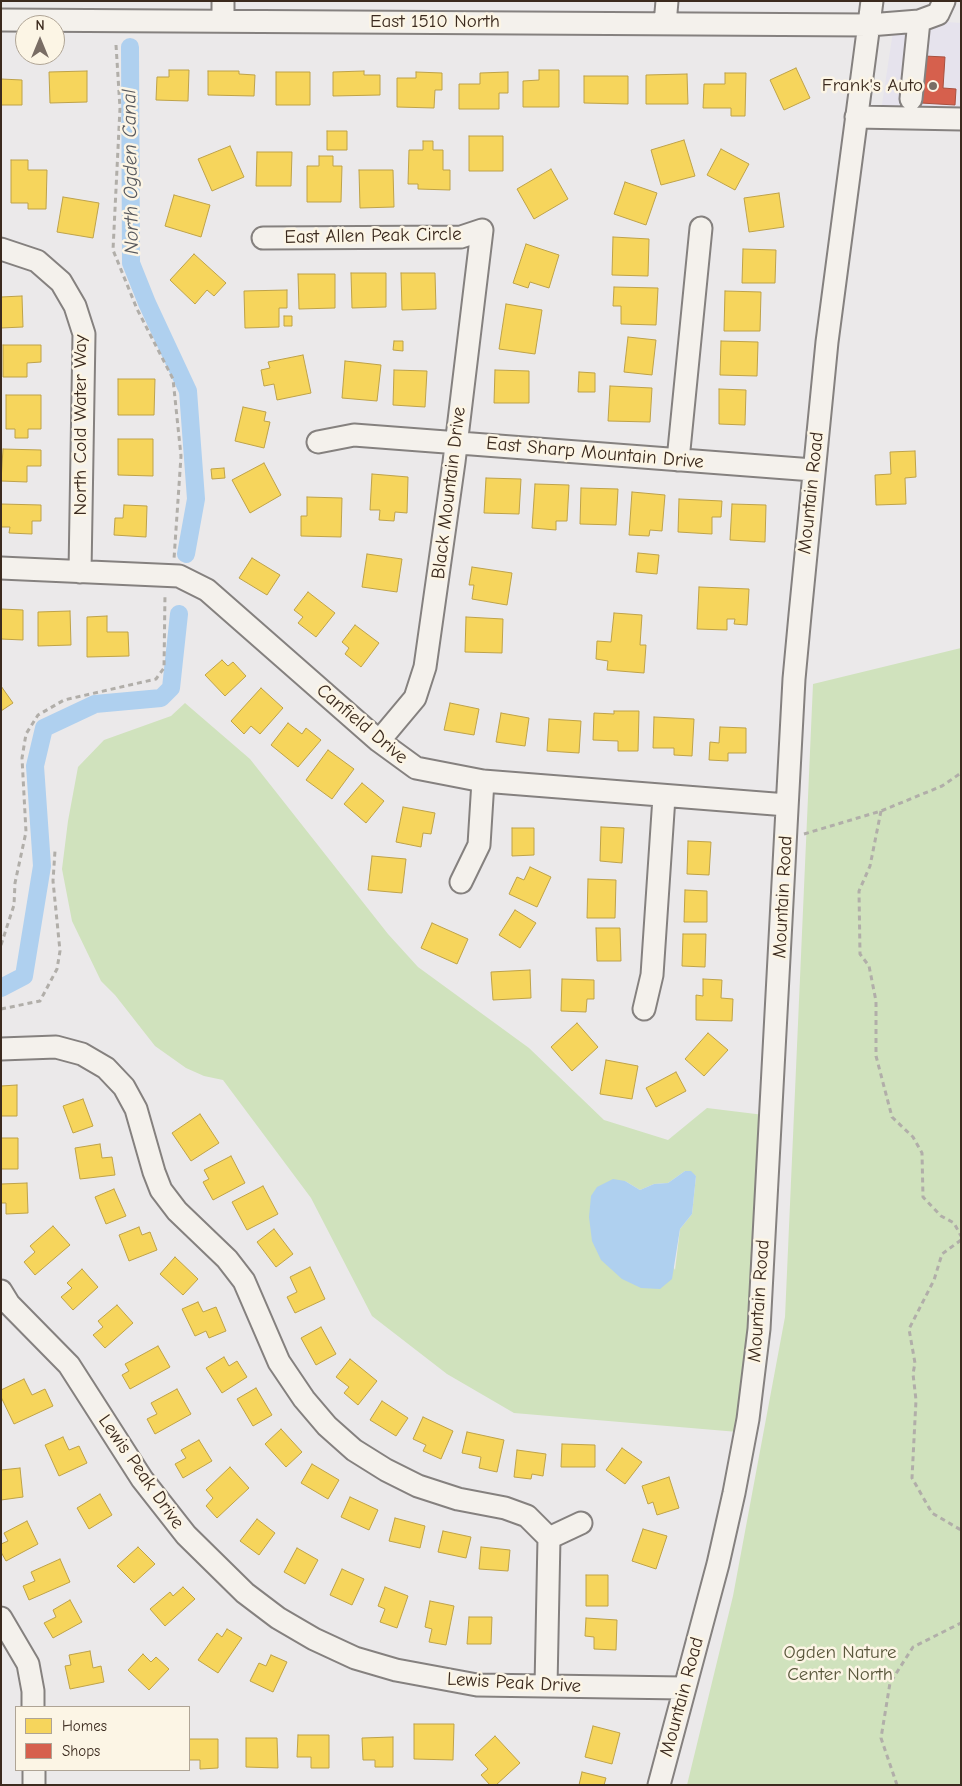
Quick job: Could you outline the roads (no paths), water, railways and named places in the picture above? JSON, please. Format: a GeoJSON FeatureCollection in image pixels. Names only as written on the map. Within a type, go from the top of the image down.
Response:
{"type":"FeatureCollection","features":[{"type":"Feature","properties":{"kind":"street"},"geometry":{"type":"LineString","coordinates":[[665,24],[667,1]]}},
{"type":"Feature","properties":{"kind":"street","name":"Mountain Road"},"geometry":{"type":"LineString","coordinates":[[659,1785],[683,1688],[718,1564],[734,1493],[748,1419],[759,1329],[794,679],[813,470],[872,1]]}},
{"type":"Feature","properties":{"kind":"street"},"geometry":{"type":"LineString","coordinates":[[911,99],[919,21],[938,14],[944,1]]}},
{"type":"Feature","properties":{"kind":"street","name":"East 1510 North"},"geometry":{"type":"LineString","coordinates":[[1,20],[223,11],[665,24],[869,25],[919,21]]}},
{"type":"Feature","properties":{"kind":"street"},"geometry":{"type":"LineString","coordinates":[[856,117],[961,119]]}},
{"type":"Feature","properties":{"kind":"street"},"geometry":{"type":"LineString","coordinates":[[678,460],[701,228]]}},
{"type":"Feature","properties":{"kind":"street","name":"East Allen Peak Circle"},"geometry":{"type":"LineString","coordinates":[[263,238],[461,238],[482,230]]}},
{"type":"Feature","properties":{"kind":"street","name":"Black Mountain Drive"},"geometry":{"type":"LineString","coordinates":[[379,741],[415,698],[425,667],[456,441],[482,230]]}},
{"type":"Feature","properties":{"kind":"street","name":"North Cold Water Way"},"geometry":{"type":"LineString","coordinates":[[1,249],[36,261],[62,282],[75,306],[84,334],[80,572]]}},
{"type":"Feature","properties":{"kind":"street","name":"East Sharp Mountain Drive"},"geometry":{"type":"LineString","coordinates":[[318,442],[354,435],[456,441],[813,470]]}},
{"type":"Feature","properties":{"kind":"street","name":"Canfield Drive"},"geometry":{"type":"LineString","coordinates":[[1,568],[178,576],[207,590],[379,741],[416,768],[483,781],[787,806]]}},
{"type":"Feature","properties":{"kind":"street"},"geometry":{"type":"LineString","coordinates":[[461,882],[479,845],[483,781]]}},
{"type":"Feature","properties":{"kind":"street"},"geometry":{"type":"LineString","coordinates":[[644,1009],[652,975],[664,797]]}},
{"type":"Feature","properties":{"kind":"street"},"geometry":{"type":"LineString","coordinates":[[1,1049],[56,1048],[82,1054],[106,1068],[124,1087],[136,1109],[154,1172],[162,1190],[177,1211],[227,1259],[244,1281],[279,1362],[304,1399],[327,1426],[354,1450],[386,1470],[426,1488],[458,1499],[505,1508],[527,1516],[549,1538],[546,1686]]}},
{"type":"Feature","properties":{"kind":"street","name":"Lewis Peak Drive"},"geometry":{"type":"LineString","coordinates":[[4,1303],[69,1365],[142,1479],[186,1535],[240,1588],[278,1618],[314,1640],[355,1658],[396,1670],[477,1685],[683,1688]]}},
{"type":"Feature","properties":{"kind":"street"},"geometry":{"type":"LineString","coordinates":[[549,1538],[581,1523]]}},
{"type":"Feature","properties":{"kind":"street"},"geometry":{"type":"LineString","coordinates":[[1,1618],[28,1664],[34,1706]]}},
{"type":"Feature","properties":{"kind":"street"},"geometry":{"type":"LineString","coordinates":[[34,1771],[34,1785]]}},
{"type":"Feature","properties":{"kind":"water"},"geometry":{"type":"Polygon","coordinates":[[[685,1171],[691,1171],[696,1176],[692,1214],[680,1229],[672,1279],[660,1289],[641,1288],[622,1279],[601,1260],[592,1241],[589,1217],[591,1196],[597,1187],[613,1179],[625,1181],[640,1190],[654,1184],[668,1183],[685,1171]]]}},
{"type":"Feature","properties":{"kind":"waterway","name":"North Ogden Canal"},"geometry":{"type":"LineString","coordinates":[[130,47],[131,263],[147,303],[188,391],[196,499],[186,554]]}},
{"type":"Feature","properties":{"kind":"waterway","name":"North Ogden Canal"},"geometry":{"type":"LineString","coordinates":[[1,988],[24,976],[42,866],[35,766],[44,728],[95,704],[161,698],[171,688],[179,614]]}},
{"type":"Feature","properties":{"kind":"place","name":"Frank's Auto"},"geometry":{"type":"Point","coordinates":[933,86]}},
{"type":"Feature","properties":{"kind":"park label","name":"Ogden Nature Center North"},"geometry":{"type":"Point","coordinates":[840,1664]}}]}
